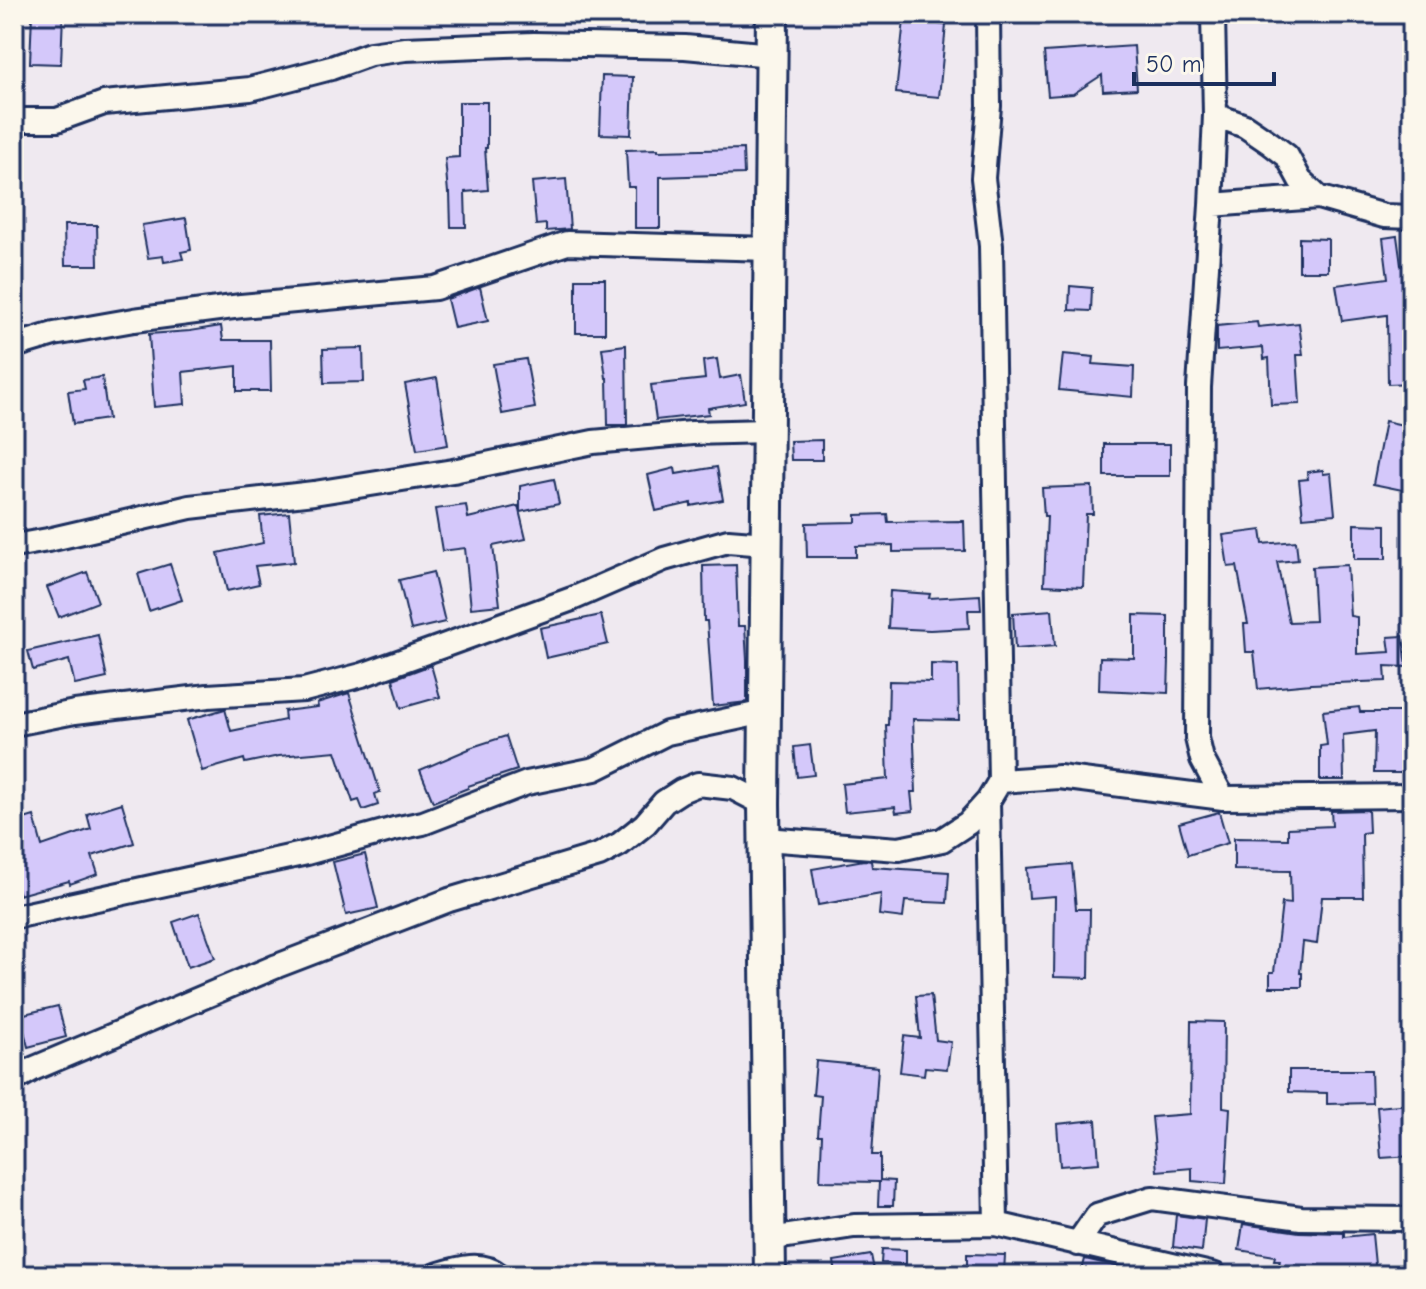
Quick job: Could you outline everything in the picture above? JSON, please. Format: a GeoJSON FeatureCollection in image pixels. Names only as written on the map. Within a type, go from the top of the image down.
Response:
{"type":"FeatureCollection","features":[{"type":"Feature","properties":{"kind":"street"},"geometry":{"type":"LineString","coordinates":[[770,1275],[764,804],[772,14]]}},
{"type":"Feature","properties":{"kind":"street"},"geometry":{"type":"LineString","coordinates":[[765,839],[899,849],[942,840],[968,823],[988,801],[1000,781],[991,246],[983,178],[989,106],[988,14]]}},
{"type":"Feature","properties":{"kind":"street"},"geometry":{"type":"LineString","coordinates":[[1213,14],[1215,115],[1199,387],[1197,738],[1202,759],[1223,798]]}},
{"type":"Feature","properties":{"kind":"street"},"geometry":{"type":"LineString","coordinates":[[14,120],[57,120],[104,103],[250,89],[331,68],[370,54],[405,49],[534,44],[670,47],[772,55]]}},
{"type":"Feature","properties":{"kind":"street"},"geometry":{"type":"LineString","coordinates":[[1215,115],[1245,126],[1287,156],[1300,180],[1318,197]]}},
{"type":"Feature","properties":{"kind":"street"},"geometry":{"type":"LineString","coordinates":[[1211,205],[1318,197],[1384,216],[1412,217]]}},
{"type":"Feature","properties":{"kind":"street"},"geometry":{"type":"LineString","coordinates":[[14,346],[54,334],[150,318],[241,306],[435,288],[567,243],[769,249]]}},
{"type":"Feature","properties":{"kind":"street"},"geometry":{"type":"LineString","coordinates":[[14,546],[190,507],[453,471],[593,442],[692,433],[767,431]]}},
{"type":"Feature","properties":{"kind":"street"},"geometry":{"type":"LineString","coordinates":[[14,724],[75,712],[208,696],[304,690],[362,675],[443,646],[572,599],[664,559],[728,541],[766,544]]}},
{"type":"Feature","properties":{"kind":"street"},"geometry":{"type":"LineString","coordinates":[[14,917],[307,853],[423,823],[527,783],[595,769],[667,733],[765,712]]}},
{"type":"Feature","properties":{"kind":"street"},"geometry":{"type":"LineString","coordinates":[[1185,793],[1202,759]]}},
{"type":"Feature","properties":{"kind":"street"},"geometry":{"type":"LineString","coordinates":[[1000,781],[1059,777],[1223,798],[1412,796]]}},
{"type":"Feature","properties":{"kind":"street"},"geometry":{"type":"LineString","coordinates":[[14,1080],[35,1068],[334,944],[449,900],[599,855],[620,844],[645,824],[664,802],[698,784],[733,788],[764,804]]}},
{"type":"Feature","properties":{"kind":"street"},"geometry":{"type":"LineString","coordinates":[[988,801],[996,1224]]}},
{"type":"Feature","properties":{"kind":"street"},"geometry":{"type":"LineString","coordinates":[[1077,1244],[1097,1215],[1152,1198],[1301,1218],[1412,1219]]}},
{"type":"Feature","properties":{"kind":"street"},"geometry":{"type":"LineString","coordinates":[[769,1239],[854,1226],[996,1224],[1215,1275]]}},
{"type":"Feature","properties":{"kind":"street"},"geometry":{"type":"LineString","coordinates":[[436,1275],[470,1266],[492,1269],[499,1275]]}},
{"type":"Feature","properties":{"kind":"building"},"geometry":{"type":"Polygon","coordinates":[[[32,14],[63,14],[61,64],[30,63],[32,14]]]}},
{"type":"Feature","properties":{"kind":"building"},"geometry":{"type":"Polygon","coordinates":[[[904,20],[946,25],[939,97],[896,93],[904,20]]]}},
{"type":"Feature","properties":{"kind":"building"},"geometry":{"type":"Polygon","coordinates":[[[1134,46],[1137,89],[1103,91],[1102,75],[1073,94],[1048,96],[1044,52],[1134,46]]]}},
{"type":"Feature","properties":{"kind":"building"},"geometry":{"type":"Polygon","coordinates":[[[602,76],[633,77],[631,135],[600,134],[602,76]]]}},
{"type":"Feature","properties":{"kind":"building"},"geometry":{"type":"Polygon","coordinates":[[[459,102],[487,102],[485,148],[488,190],[465,192],[466,227],[451,227],[445,158],[459,157],[459,102]]]}},
{"type":"Feature","properties":{"kind":"building"},"geometry":{"type":"Polygon","coordinates":[[[743,149],[744,174],[660,177],[660,228],[635,228],[635,187],[628,187],[626,150],[743,149]]]}},
{"type":"Feature","properties":{"kind":"building"},"geometry":{"type":"Polygon","coordinates":[[[566,179],[570,229],[546,231],[546,224],[536,225],[532,182],[566,179]]]}},
{"type":"Feature","properties":{"kind":"building"},"geometry":{"type":"Polygon","coordinates":[[[186,218],[191,250],[181,252],[183,259],[164,262],[163,256],[148,258],[142,225],[186,218]]]}},
{"type":"Feature","properties":{"kind":"building"},"geometry":{"type":"Polygon","coordinates":[[[64,225],[97,225],[98,265],[65,265],[64,225]]]}},
{"type":"Feature","properties":{"kind":"building"},"geometry":{"type":"Polygon","coordinates":[[[1397,236],[1401,265],[1412,264],[1412,383],[1388,384],[1387,315],[1342,321],[1336,285],[1388,278],[1383,238],[1397,236]]]}},
{"type":"Feature","properties":{"kind":"building"},"geometry":{"type":"Polygon","coordinates":[[[1299,238],[1328,239],[1328,271],[1299,271],[1299,238]]]}},
{"type":"Feature","properties":{"kind":"building"},"geometry":{"type":"Polygon","coordinates":[[[576,279],[605,279],[605,333],[576,333],[576,279]]]}},
{"type":"Feature","properties":{"kind":"building"},"geometry":{"type":"Polygon","coordinates":[[[1070,286],[1092,288],[1091,311],[1069,310],[1070,286]]]}},
{"type":"Feature","properties":{"kind":"building"},"geometry":{"type":"Polygon","coordinates":[[[480,287],[488,321],[454,328],[447,299],[480,287]]]}},
{"type":"Feature","properties":{"kind":"building"},"geometry":{"type":"Polygon","coordinates":[[[1257,322],[1258,327],[1299,323],[1303,355],[1297,355],[1300,404],[1271,405],[1269,358],[1264,359],[1263,347],[1217,351],[1217,326],[1257,322]]]}},
{"type":"Feature","properties":{"kind":"building"},"geometry":{"type":"Polygon","coordinates":[[[221,326],[223,340],[270,340],[271,391],[237,391],[237,366],[183,372],[185,404],[154,407],[149,334],[221,326]]]}},
{"type":"Feature","properties":{"kind":"building"},"geometry":{"type":"Polygon","coordinates":[[[626,345],[627,425],[608,425],[607,378],[602,348],[626,345]]]}},
{"type":"Feature","properties":{"kind":"building"},"geometry":{"type":"Polygon","coordinates":[[[363,348],[364,382],[324,383],[323,349],[363,348]]]}},
{"type":"Feature","properties":{"kind":"building"},"geometry":{"type":"Polygon","coordinates":[[[1063,354],[1094,357],[1093,364],[1134,367],[1133,397],[1059,390],[1063,354]]]}},
{"type":"Feature","properties":{"kind":"building"},"geometry":{"type":"Polygon","coordinates":[[[526,359],[535,408],[502,414],[493,364],[526,359]]]}},
{"type":"Feature","properties":{"kind":"building"},"geometry":{"type":"Polygon","coordinates":[[[717,359],[720,379],[741,375],[745,402],[708,408],[709,414],[656,420],[651,385],[705,379],[703,361],[717,359]]]}},
{"type":"Feature","properties":{"kind":"building"},"geometry":{"type":"Polygon","coordinates":[[[102,377],[108,419],[73,424],[68,391],[85,389],[83,380],[102,377]]]}},
{"type":"Feature","properties":{"kind":"building"},"geometry":{"type":"Polygon","coordinates":[[[437,378],[448,445],[417,450],[405,384],[437,378]]]}},
{"type":"Feature","properties":{"kind":"building"},"geometry":{"type":"Polygon","coordinates":[[[1385,421],[1412,427],[1412,492],[1373,484],[1385,421]]]}},
{"type":"Feature","properties":{"kind":"building"},"geometry":{"type":"Polygon","coordinates":[[[822,440],[822,460],[791,460],[790,441],[822,440]]]}},
{"type":"Feature","properties":{"kind":"building"},"geometry":{"type":"Polygon","coordinates":[[[1104,444],[1170,444],[1170,476],[1104,476],[1104,444]]]}},
{"type":"Feature","properties":{"kind":"building"},"geometry":{"type":"Polygon","coordinates":[[[717,467],[723,500],[656,511],[648,475],[675,468],[676,474],[717,467]]]}},
{"type":"Feature","properties":{"kind":"building"},"geometry":{"type":"Polygon","coordinates":[[[1323,470],[1323,474],[1331,473],[1335,514],[1303,517],[1299,480],[1308,479],[1307,472],[1323,470]]]}},
{"type":"Feature","properties":{"kind":"building"},"geometry":{"type":"Polygon","coordinates":[[[554,479],[559,504],[520,512],[520,486],[554,479]]]}},
{"type":"Feature","properties":{"kind":"building"},"geometry":{"type":"Polygon","coordinates":[[[1092,486],[1093,514],[1086,514],[1083,587],[1044,585],[1047,516],[1044,516],[1042,488],[1092,486]]]}},
{"type":"Feature","properties":{"kind":"building"},"geometry":{"type":"Polygon","coordinates":[[[466,505],[468,518],[518,506],[526,539],[493,546],[500,605],[471,608],[465,548],[442,551],[435,509],[466,505]]]}},
{"type":"Feature","properties":{"kind":"building"},"geometry":{"type":"Polygon","coordinates":[[[289,513],[294,562],[255,566],[259,584],[227,591],[218,553],[263,543],[260,516],[289,513]]]}},
{"type":"Feature","properties":{"kind":"building"},"geometry":{"type":"Polygon","coordinates":[[[887,514],[888,522],[964,521],[965,551],[893,552],[893,545],[856,546],[856,557],[807,557],[806,523],[856,522],[856,515],[887,514]]]}},
{"type":"Feature","properties":{"kind":"building"},"geometry":{"type":"Polygon","coordinates":[[[1354,524],[1386,525],[1386,559],[1354,559],[1354,524]]]}},
{"type":"Feature","properties":{"kind":"building"},"geometry":{"type":"Polygon","coordinates":[[[1261,530],[1263,544],[1296,541],[1298,560],[1277,562],[1289,622],[1315,621],[1312,567],[1347,565],[1350,616],[1357,617],[1357,654],[1390,652],[1388,637],[1403,636],[1407,667],[1385,666],[1386,681],[1258,689],[1254,652],[1246,652],[1244,624],[1248,624],[1237,566],[1228,567],[1223,535],[1261,530]]]}},
{"type":"Feature","properties":{"kind":"building"},"geometry":{"type":"Polygon","coordinates":[[[170,564],[182,600],[149,611],[138,574],[170,564]]]}},
{"type":"Feature","properties":{"kind":"building"},"geometry":{"type":"Polygon","coordinates":[[[736,565],[738,626],[745,626],[747,702],[713,706],[707,621],[704,621],[703,566],[736,565]]]}},
{"type":"Feature","properties":{"kind":"building"},"geometry":{"type":"Polygon","coordinates":[[[87,572],[98,602],[59,617],[47,587],[87,572]]]}},
{"type":"Feature","properties":{"kind":"building"},"geometry":{"type":"Polygon","coordinates":[[[433,572],[445,622],[411,630],[399,580],[433,572]]]}},
{"type":"Feature","properties":{"kind":"building"},"geometry":{"type":"Polygon","coordinates":[[[890,591],[930,594],[929,598],[980,595],[981,610],[968,610],[969,628],[888,628],[890,591]]]}},
{"type":"Feature","properties":{"kind":"building"},"geometry":{"type":"Polygon","coordinates":[[[1052,610],[1055,646],[1015,649],[1013,613],[1052,610]]]}},
{"type":"Feature","properties":{"kind":"building"},"geometry":{"type":"Polygon","coordinates":[[[601,615],[608,644],[546,658],[540,628],[601,615]]]}},
{"type":"Feature","properties":{"kind":"building"},"geometry":{"type":"Polygon","coordinates":[[[1134,615],[1168,616],[1168,693],[1099,690],[1100,657],[1134,658],[1134,615]]]}},
{"type":"Feature","properties":{"kind":"building"},"geometry":{"type":"Polygon","coordinates":[[[98,635],[107,678],[75,685],[69,660],[33,670],[28,651],[98,635]]]}},
{"type":"Feature","properties":{"kind":"building"},"geometry":{"type":"Polygon","coordinates":[[[931,664],[958,665],[959,720],[913,719],[916,792],[911,792],[913,811],[896,813],[895,807],[845,812],[842,784],[888,779],[886,725],[889,681],[931,682],[931,664]]]}},
{"type":"Feature","properties":{"kind":"building"},"geometry":{"type":"Polygon","coordinates":[[[431,665],[440,697],[401,708],[393,679],[431,665]]]}},
{"type":"Feature","properties":{"kind":"building"},"geometry":{"type":"Polygon","coordinates":[[[349,693],[380,792],[375,794],[378,805],[363,810],[359,800],[353,802],[336,751],[279,756],[245,763],[244,759],[202,771],[187,720],[225,709],[231,731],[285,720],[284,711],[318,707],[317,703],[349,693]]]}},
{"type":"Feature","properties":{"kind":"building"},"geometry":{"type":"Polygon","coordinates":[[[1359,707],[1360,712],[1408,712],[1407,773],[1374,773],[1375,731],[1343,735],[1344,780],[1320,780],[1320,746],[1327,745],[1323,711],[1359,707]]]}},
{"type":"Feature","properties":{"kind":"building"},"geometry":{"type":"Polygon","coordinates":[[[506,736],[517,770],[468,786],[433,802],[420,770],[469,748],[506,736]]]}},
{"type":"Feature","properties":{"kind":"building"},"geometry":{"type":"Polygon","coordinates":[[[810,745],[814,775],[797,777],[794,747],[810,745]]]}},
{"type":"Feature","properties":{"kind":"building"},"geometry":{"type":"Polygon","coordinates":[[[122,803],[134,843],[92,856],[98,874],[70,884],[69,881],[19,895],[14,876],[14,822],[34,816],[42,846],[91,829],[87,814],[122,803]]]}},
{"type":"Feature","properties":{"kind":"building"},"geometry":{"type":"Polygon","coordinates":[[[1368,810],[1369,832],[1362,833],[1363,897],[1322,897],[1317,944],[1303,942],[1302,987],[1270,987],[1282,903],[1291,904],[1290,871],[1234,870],[1234,838],[1288,839],[1288,828],[1332,826],[1331,811],[1368,810]]]}},
{"type":"Feature","properties":{"kind":"building"},"geometry":{"type":"Polygon","coordinates":[[[1219,812],[1228,843],[1188,855],[1179,823],[1219,812]]]}},
{"type":"Feature","properties":{"kind":"building"},"geometry":{"type":"Polygon","coordinates":[[[365,854],[378,908],[346,915],[333,862],[365,854]]]}},
{"type":"Feature","properties":{"kind":"building"},"geometry":{"type":"Polygon","coordinates":[[[871,861],[872,867],[949,872],[947,903],[905,901],[903,918],[879,915],[881,894],[818,905],[812,869],[871,861]]]}},
{"type":"Feature","properties":{"kind":"building"},"geometry":{"type":"Polygon","coordinates":[[[1072,864],[1076,909],[1090,909],[1089,978],[1054,977],[1055,896],[1029,898],[1027,868],[1072,864]]]}},
{"type":"Feature","properties":{"kind":"building"},"geometry":{"type":"Polygon","coordinates":[[[199,913],[215,958],[188,967],[173,922],[199,913]]]}},
{"type":"Feature","properties":{"kind":"building"},"geometry":{"type":"Polygon","coordinates":[[[931,995],[936,1040],[951,1042],[947,1069],[925,1067],[924,1075],[900,1072],[904,1036],[920,1038],[916,996],[931,995]]]}},
{"type":"Feature","properties":{"kind":"building"},"geometry":{"type":"Polygon","coordinates":[[[58,1006],[66,1037],[28,1047],[20,1015],[58,1006]]]}},
{"type":"Feature","properties":{"kind":"building"},"geometry":{"type":"Polygon","coordinates":[[[1191,1021],[1224,1022],[1223,1107],[1230,1108],[1226,1184],[1192,1181],[1192,1168],[1157,1171],[1152,1117],[1190,1114],[1191,1021]]]}},
{"type":"Feature","properties":{"kind":"building"},"geometry":{"type":"Polygon","coordinates":[[[816,1061],[878,1067],[872,1155],[880,1155],[880,1180],[894,1181],[893,1206],[878,1206],[879,1182],[820,1181],[822,1135],[818,1135],[821,1096],[813,1095],[816,1061]]]}},
{"type":"Feature","properties":{"kind":"building"},"geometry":{"type":"Polygon","coordinates":[[[1289,1070],[1371,1070],[1372,1103],[1327,1104],[1327,1093],[1289,1092],[1289,1070]]]}},
{"type":"Feature","properties":{"kind":"building"},"geometry":{"type":"Polygon","coordinates":[[[1410,1104],[1412,1156],[1381,1158],[1377,1107],[1410,1104]]]}},
{"type":"Feature","properties":{"kind":"building"},"geometry":{"type":"Polygon","coordinates":[[[1096,1120],[1099,1163],[1060,1166],[1057,1124],[1096,1120]]]}},
{"type":"Feature","properties":{"kind":"building"},"geometry":{"type":"Polygon","coordinates":[[[1176,1215],[1205,1219],[1202,1251],[1173,1247],[1176,1215]]]}},
{"type":"Feature","properties":{"kind":"building"},"geometry":{"type":"Polygon","coordinates":[[[1243,1224],[1299,1232],[1344,1233],[1344,1237],[1372,1234],[1376,1275],[1311,1275],[1311,1268],[1279,1265],[1280,1260],[1274,1260],[1275,1256],[1239,1250],[1243,1224]]]}},
{"type":"Feature","properties":{"kind":"building"},"geometry":{"type":"Polygon","coordinates":[[[882,1249],[906,1250],[906,1264],[881,1263],[882,1249]]]}},
{"type":"Feature","properties":{"kind":"building"},"geometry":{"type":"Polygon","coordinates":[[[967,1254],[1005,1255],[1004,1272],[967,1270],[967,1254]]]}},
{"type":"Feature","properties":{"kind":"building"},"geometry":{"type":"Polygon","coordinates":[[[871,1255],[875,1275],[836,1275],[834,1261],[871,1255]]]}},
{"type":"Feature","properties":{"kind":"building"},"geometry":{"type":"Polygon","coordinates":[[[1085,1259],[1128,1269],[1128,1275],[1081,1275],[1085,1259]]]}}]}
